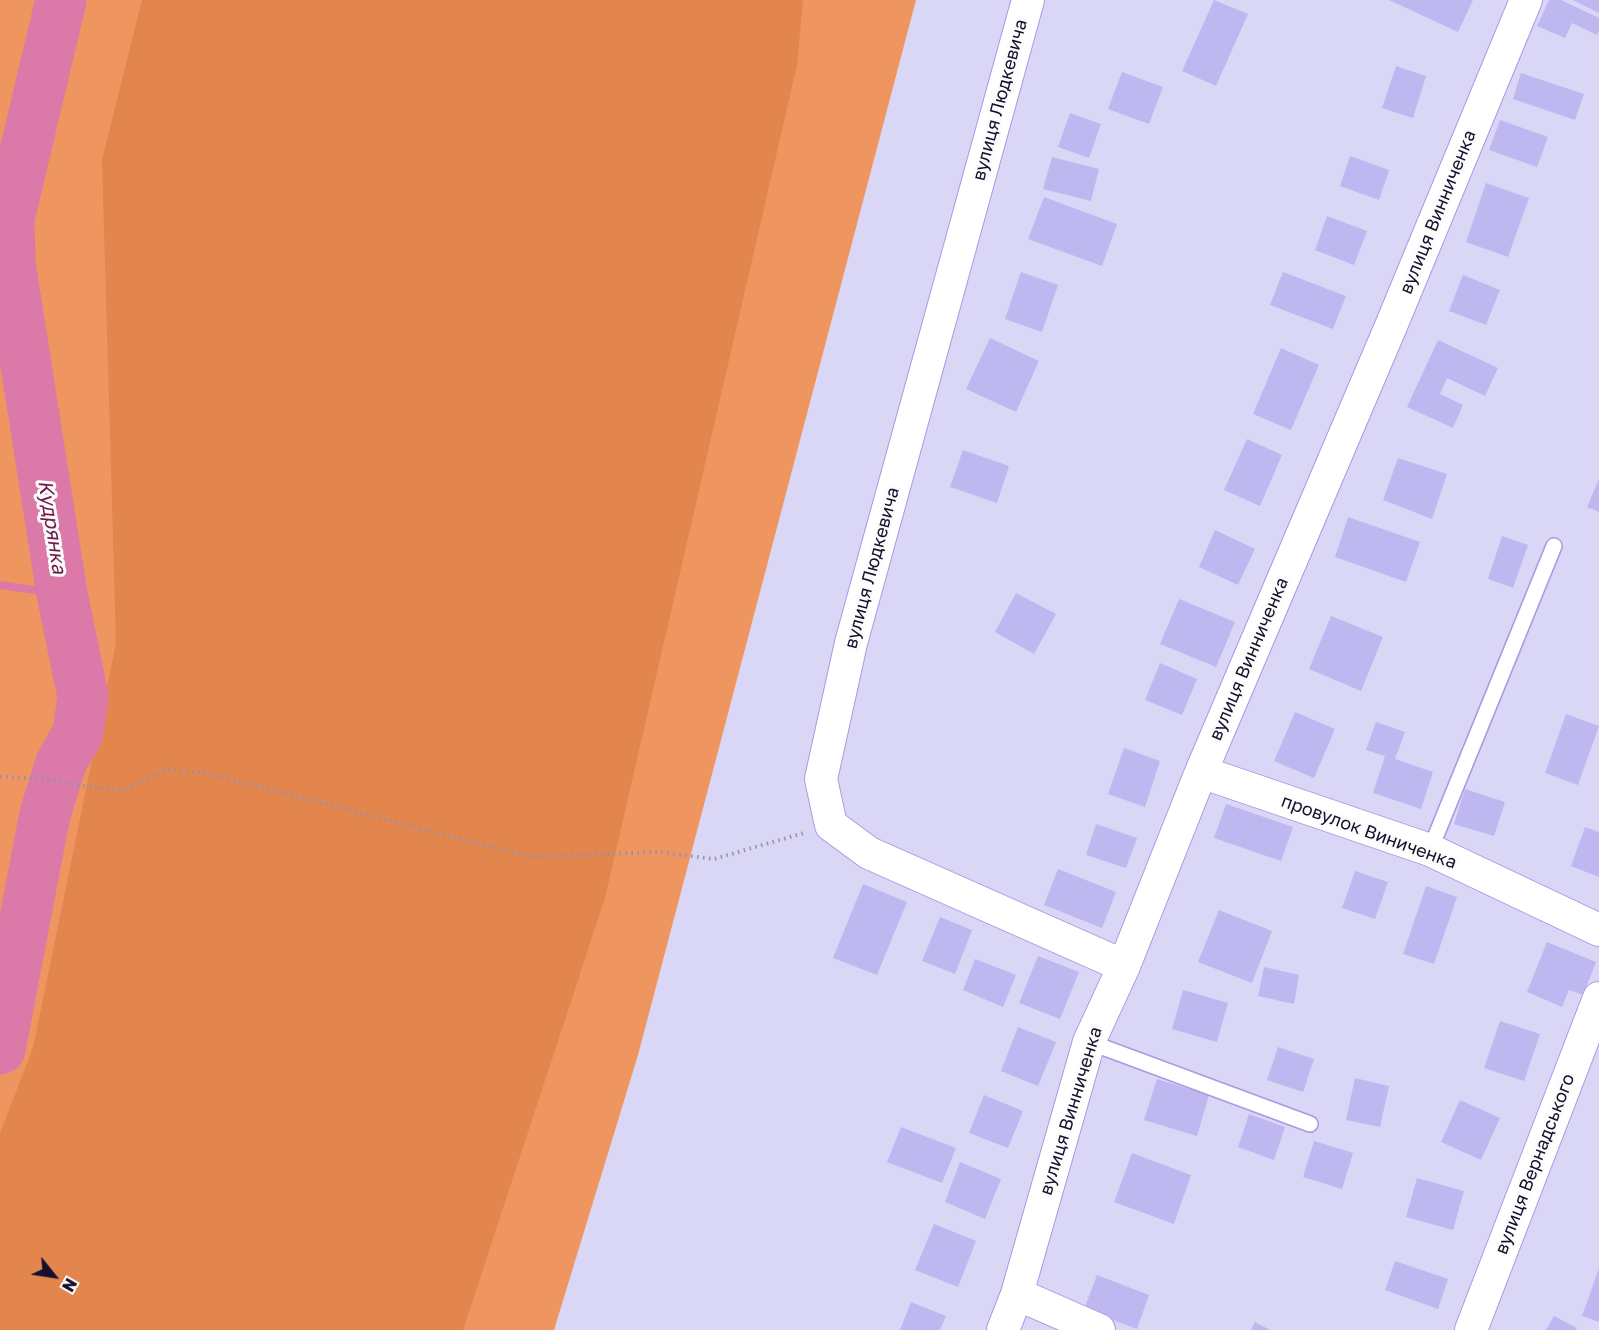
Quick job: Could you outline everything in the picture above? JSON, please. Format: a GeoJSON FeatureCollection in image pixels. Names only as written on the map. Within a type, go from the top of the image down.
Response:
{"type":"FeatureCollection","features":[{"type":"Feature","properties":{"kind":"street","name":"вулиця Людкевича"},"geometry":{"type":"LineString","coordinates":[[831,825],[821,779],[851,643],[1028,0]]}},
{"type":"Feature","properties":{"kind":"street","name":"вулиця Винниченка"},"geometry":{"type":"LineString","coordinates":[[1004,1330],[1017,1294],[1089,1042],[1124,966],[1200,772],[1391,326],[1526,0]]}},
{"type":"Feature","properties":{"kind":"street","name":"провулок Виниченка"},"geometry":{"type":"LineString","coordinates":[[1200,772],[1430,850],[1599,930]]}},
{"type":"Feature","properties":{"kind":"street"},"geometry":{"type":"LineString","coordinates":[[831,825],[869,853],[1124,966]]}},
{"type":"Feature","properties":{"kind":"street","name":"вулиця Вернадського"},"geometry":{"type":"LineString","coordinates":[[1471,1330],[1599,998]]}},
{"type":"Feature","properties":{"kind":"street"},"geometry":{"type":"LineString","coordinates":[[1017,1294],[1099,1330]]}},
{"type":"Feature","properties":{"kind":"lane"},"geometry":{"type":"LineString","coordinates":[[1430,850],[1554,546]]}},
{"type":"Feature","properties":{"kind":"lane"},"geometry":{"type":"LineString","coordinates":[[1089,1042],[1310,1124]]}},
{"type":"Feature","properties":{"kind":"path"},"geometry":{"type":"LineString","coordinates":[[0,777],[38,778],[89,787],[124,790],[168,770],[210,774],[531,857],[658,852],[714,859],[831,825]]}},
{"type":"Feature","properties":{"kind":"shaded area"},"geometry":{"type":"Polygon","coordinates":[[[0,0],[916,0],[638,1055],[554,1330],[0,1330],[0,0]]]}},
{"type":"Feature","properties":{"kind":"shaded area"},"geometry":{"type":"Polygon","coordinates":[[[142,0],[803,0],[797,65],[605,898],[463,1330],[0,1330],[0,1133],[33,1048],[116,643],[102,160],[142,0]]]}},
{"type":"Feature","properties":{"kind":"building"},"geometry":{"type":"Polygon","coordinates":[[[1214,0],[1248,14],[1216,86],[1182,71],[1214,0]]]}},
{"type":"Feature","properties":{"kind":"building"},"geometry":{"type":"Polygon","coordinates":[[[1389,0],[1473,0],[1458,32],[1389,0]]]}},
{"type":"Feature","properties":{"kind":"building"},"geometry":{"type":"Polygon","coordinates":[[[1549,0],[1561,0],[1599,18],[1597,35],[1572,23],[1565,38],[1537,26],[1549,0]]]}},
{"type":"Feature","properties":{"kind":"building"},"geometry":{"type":"Polygon","coordinates":[[[1573,0],[1599,0],[1599,13],[1573,0]]]}},
{"type":"Feature","properties":{"kind":"building"},"geometry":{"type":"Polygon","coordinates":[[[1396,66],[1426,76],[1413,118],[1382,108],[1396,66]]]}},
{"type":"Feature","properties":{"kind":"building"},"geometry":{"type":"Polygon","coordinates":[[[1122,72],[1163,87],[1149,124],[1108,109],[1122,72]]]}},
{"type":"Feature","properties":{"kind":"building"},"geometry":{"type":"Polygon","coordinates":[[[1521,73],[1584,94],[1575,120],[1513,99],[1521,73]]]}},
{"type":"Feature","properties":{"kind":"building"},"geometry":{"type":"Polygon","coordinates":[[[1070,113],[1101,124],[1089,158],[1058,147],[1070,113]]]}},
{"type":"Feature","properties":{"kind":"building"},"geometry":{"type":"Polygon","coordinates":[[[1500,120],[1548,137],[1537,167],[1489,150],[1500,120]]]}},
{"type":"Feature","properties":{"kind":"building"},"geometry":{"type":"Polygon","coordinates":[[[1350,156],[1389,170],[1379,200],[1340,186],[1350,156]]]}},
{"type":"Feature","properties":{"kind":"building"},"geometry":{"type":"Polygon","coordinates":[[[1052,157],[1099,169],[1091,201],[1043,189],[1052,157]]]}},
{"type":"Feature","properties":{"kind":"building"},"geometry":{"type":"Polygon","coordinates":[[[1486,183],[1529,198],[1508,257],[1466,242],[1486,183]]]}},
{"type":"Feature","properties":{"kind":"building"},"geometry":{"type":"Polygon","coordinates":[[[1044,197],[1117,224],[1102,266],[1028,239],[1044,197]]]}},
{"type":"Feature","properties":{"kind":"building"},"geometry":{"type":"Polygon","coordinates":[[[1327,216],[1367,231],[1354,265],[1315,250],[1327,216]]]}},
{"type":"Feature","properties":{"kind":"building"},"geometry":{"type":"Polygon","coordinates":[[[1021,272],[1058,285],[1042,332],[1005,319],[1021,272]]]}},
{"type":"Feature","properties":{"kind":"building"},"geometry":{"type":"Polygon","coordinates":[[[1283,272],[1346,296],[1333,329],[1270,305],[1283,272]]]}},
{"type":"Feature","properties":{"kind":"building"},"geometry":{"type":"Polygon","coordinates":[[[1463,275],[1500,290],[1486,325],[1449,311],[1463,275]]]}},
{"type":"Feature","properties":{"kind":"building"},"geometry":{"type":"Polygon","coordinates":[[[990,338],[1039,361],[1016,412],[966,389],[990,338]]]}},
{"type":"Feature","properties":{"kind":"building"},"geometry":{"type":"Polygon","coordinates":[[[1438,340],[1498,368],[1485,396],[1447,378],[1440,394],[1463,405],[1453,428],[1407,407],[1438,340]]]}},
{"type":"Feature","properties":{"kind":"building"},"geometry":{"type":"Polygon","coordinates":[[[1281,348],[1319,365],[1291,430],[1253,414],[1281,348]]]}},
{"type":"Feature","properties":{"kind":"building"},"geometry":{"type":"Polygon","coordinates":[[[1247,439],[1282,455],[1260,506],[1224,490],[1247,439]]]}},
{"type":"Feature","properties":{"kind":"building"},"geometry":{"type":"Polygon","coordinates":[[[963,450],[1009,466],[997,503],[950,487],[963,450]]]}},
{"type":"Feature","properties":{"kind":"building"},"geometry":{"type":"Polygon","coordinates":[[[1398,458],[1447,474],[1432,519],[1383,500],[1398,458]]]}},
{"type":"Feature","properties":{"kind":"building"},"geometry":{"type":"Polygon","coordinates":[[[1599,479],[1599,512],[1587,507],[1599,479]]]}},
{"type":"Feature","properties":{"kind":"building"},"geometry":{"type":"Polygon","coordinates":[[[1348,517],[1420,542],[1406,582],[1335,557],[1348,517]]]}},
{"type":"Feature","properties":{"kind":"building"},"geometry":{"type":"Polygon","coordinates":[[[1215,530],[1255,549],[1238,585],[1199,567],[1215,530]]]}},
{"type":"Feature","properties":{"kind":"building"},"geometry":{"type":"Polygon","coordinates":[[[1502,536],[1528,545],[1513,588],[1488,579],[1502,536]]]}},
{"type":"Feature","properties":{"kind":"building"},"geometry":{"type":"Polygon","coordinates":[[[1016,593],[1056,614],[1034,654],[995,632],[1016,593]]]}},
{"type":"Feature","properties":{"kind":"building"},"geometry":{"type":"Polygon","coordinates":[[[1179,599],[1235,622],[1216,667],[1160,644],[1179,599]]]}},
{"type":"Feature","properties":{"kind":"building"},"geometry":{"type":"Polygon","coordinates":[[[1331,616],[1383,637],[1361,691],[1309,669],[1331,616]]]}},
{"type":"Feature","properties":{"kind":"building"},"geometry":{"type":"Polygon","coordinates":[[[1160,663],[1197,679],[1182,715],[1145,700],[1160,663]]]}},
{"type":"Feature","properties":{"kind":"building"},"geometry":{"type":"Polygon","coordinates":[[[1295,712],[1335,729],[1314,778],[1274,761],[1295,712]]]}},
{"type":"Feature","properties":{"kind":"building"},"geometry":{"type":"Polygon","coordinates":[[[1566,714],[1599,726],[1578,785],[1545,773],[1566,714]]]}},
{"type":"Feature","properties":{"kind":"building"},"geometry":{"type":"Polygon","coordinates":[[[1376,722],[1405,732],[1395,759],[1433,772],[1421,809],[1373,793],[1385,756],[1366,750],[1376,722]]]}},
{"type":"Feature","properties":{"kind":"building"},"geometry":{"type":"Polygon","coordinates":[[[1124,748],[1160,761],[1145,807],[1108,794],[1124,748]]]}},
{"type":"Feature","properties":{"kind":"building"},"geometry":{"type":"Polygon","coordinates":[[[1465,789],[1505,802],[1494,836],[1454,824],[1465,789]]]}},
{"type":"Feature","properties":{"kind":"building"},"geometry":{"type":"Polygon","coordinates":[[[1226,804],[1293,827],[1281,861],[1214,838],[1226,804]]]}},
{"type":"Feature","properties":{"kind":"building"},"geometry":{"type":"Polygon","coordinates":[[[1096,824],[1137,838],[1126,868],[1086,855],[1096,824]]]}},
{"type":"Feature","properties":{"kind":"building"},"geometry":{"type":"Polygon","coordinates":[[[1585,827],[1599,832],[1599,877],[1571,866],[1585,827]]]}},
{"type":"Feature","properties":{"kind":"building"},"geometry":{"type":"Polygon","coordinates":[[[1058,869],[1116,892],[1102,928],[1044,905],[1058,869]]]}},
{"type":"Feature","properties":{"kind":"building"},"geometry":{"type":"Polygon","coordinates":[[[1355,871],[1388,882],[1375,919],[1342,908],[1355,871]]]}},
{"type":"Feature","properties":{"kind":"building"},"geometry":{"type":"Polygon","coordinates":[[[863,884],[907,902],[877,975],[833,958],[863,884]]]}},
{"type":"Feature","properties":{"kind":"building"},"geometry":{"type":"Polygon","coordinates":[[[1426,886],[1457,897],[1434,964],[1403,954],[1426,886]]]}},
{"type":"Feature","properties":{"kind":"building"},"geometry":{"type":"Polygon","coordinates":[[[1219,910],[1272,931],[1252,983],[1198,962],[1219,910]]]}},
{"type":"Feature","properties":{"kind":"building"},"geometry":{"type":"Polygon","coordinates":[[[940,917],[972,930],[955,974],[922,961],[940,917]]]}},
{"type":"Feature","properties":{"kind":"building"},"geometry":{"type":"Polygon","coordinates":[[[1547,942],[1596,962],[1583,995],[1569,990],[1562,1007],[1527,992],[1547,942]]]}},
{"type":"Feature","properties":{"kind":"building"},"geometry":{"type":"Polygon","coordinates":[[[1038,956],[1079,972],[1060,1019],[1019,1003],[1038,956]]]}},
{"type":"Feature","properties":{"kind":"building"},"geometry":{"type":"Polygon","coordinates":[[[975,959],[1016,975],[1003,1007],[963,990],[975,959]]]}},
{"type":"Feature","properties":{"kind":"building"},"geometry":{"type":"Polygon","coordinates":[[[1264,967],[1299,975],[1294,1004],[1258,996],[1264,967]]]}},
{"type":"Feature","properties":{"kind":"building"},"geometry":{"type":"Polygon","coordinates":[[[1183,990],[1228,1003],[1217,1042],[1172,1029],[1183,990]]]}},
{"type":"Feature","properties":{"kind":"building"},"geometry":{"type":"Polygon","coordinates":[[[1500,1021],[1540,1034],[1524,1081],[1484,1068],[1500,1021]]]}},
{"type":"Feature","properties":{"kind":"building"},"geometry":{"type":"Polygon","coordinates":[[[1018,1027],[1056,1042],[1038,1086],[1001,1071],[1018,1027]]]}},
{"type":"Feature","properties":{"kind":"building"},"geometry":{"type":"Polygon","coordinates":[[[1278,1047],[1314,1059],[1303,1092],[1267,1080],[1278,1047]]]}},
{"type":"Feature","properties":{"kind":"building"},"geometry":{"type":"Polygon","coordinates":[[[1355,1078],[1389,1086],[1380,1127],[1346,1120],[1355,1078]]]}},
{"type":"Feature","properties":{"kind":"building"},"geometry":{"type":"Polygon","coordinates":[[[1157,1079],[1209,1095],[1197,1136],[1144,1120],[1157,1079]]]}},
{"type":"Feature","properties":{"kind":"building"},"geometry":{"type":"Polygon","coordinates":[[[984,1095],[1023,1111],[1008,1148],[969,1133],[984,1095]]]}},
{"type":"Feature","properties":{"kind":"building"},"geometry":{"type":"Polygon","coordinates":[[[1460,1100],[1500,1118],[1481,1160],[1441,1142],[1460,1100]]]}},
{"type":"Feature","properties":{"kind":"building"},"geometry":{"type":"Polygon","coordinates":[[[1249,1114],[1285,1127],[1274,1160],[1238,1147],[1249,1114]]]}},
{"type":"Feature","properties":{"kind":"building"},"geometry":{"type":"Polygon","coordinates":[[[901,1127],[956,1148],[942,1183],[887,1162],[901,1127]]]}},
{"type":"Feature","properties":{"kind":"building"},"geometry":{"type":"Polygon","coordinates":[[[1314,1141],[1353,1153],[1342,1189],[1303,1177],[1314,1141]]]}},
{"type":"Feature","properties":{"kind":"building"},"geometry":{"type":"Polygon","coordinates":[[[1132,1153],[1191,1175],[1174,1224],[1114,1202],[1132,1153]]]}},
{"type":"Feature","properties":{"kind":"building"},"geometry":{"type":"Polygon","coordinates":[[[960,1162],[1001,1179],[985,1219],[945,1202],[960,1162]]]}},
{"type":"Feature","properties":{"kind":"building"},"geometry":{"type":"Polygon","coordinates":[[[1417,1178],[1464,1191],[1453,1230],[1406,1217],[1417,1178]]]}},
{"type":"Feature","properties":{"kind":"building"},"geometry":{"type":"Polygon","coordinates":[[[934,1224],[976,1241],[958,1287],[915,1270],[934,1224]]]}},
{"type":"Feature","properties":{"kind":"building"},"geometry":{"type":"Polygon","coordinates":[[[1395,1261],[1448,1279],[1438,1309],[1385,1290],[1395,1261]]]}},
{"type":"Feature","properties":{"kind":"building"},"geometry":{"type":"Polygon","coordinates":[[[1599,1268],[1599,1322],[1582,1316],[1599,1268]]]}},
{"type":"Feature","properties":{"kind":"building"},"geometry":{"type":"Polygon","coordinates":[[[1097,1275],[1149,1295],[1137,1329],[1084,1309],[1097,1275]]]}},
{"type":"Feature","properties":{"kind":"building"},"geometry":{"type":"Polygon","coordinates":[[[911,1302],[946,1316],[940,1330],[900,1330],[911,1302]]]}},
{"type":"Feature","properties":{"kind":"building"},"geometry":{"type":"Polygon","coordinates":[[[1554,1316],[1577,1328],[1576,1330],[1546,1330],[1554,1316]]]}},
{"type":"Feature","properties":{"kind":"building"},"geometry":{"type":"Polygon","coordinates":[[[1255,1322],[1270,1330],[1251,1330],[1255,1322]]]}},
{"type":"Feature","properties":{"kind":"waterway","name":"Кудрянка"},"geometry":{"type":"LineString","coordinates":[[0,1049],[45,814],[61,763],[78,733],[83,696],[62,594],[10,263],[9,219],[61,0]]}},
{"type":"Feature","properties":{"kind":"waterway"},"geometry":{"type":"LineString","coordinates":[[0,585],[62,594]]}}]}
